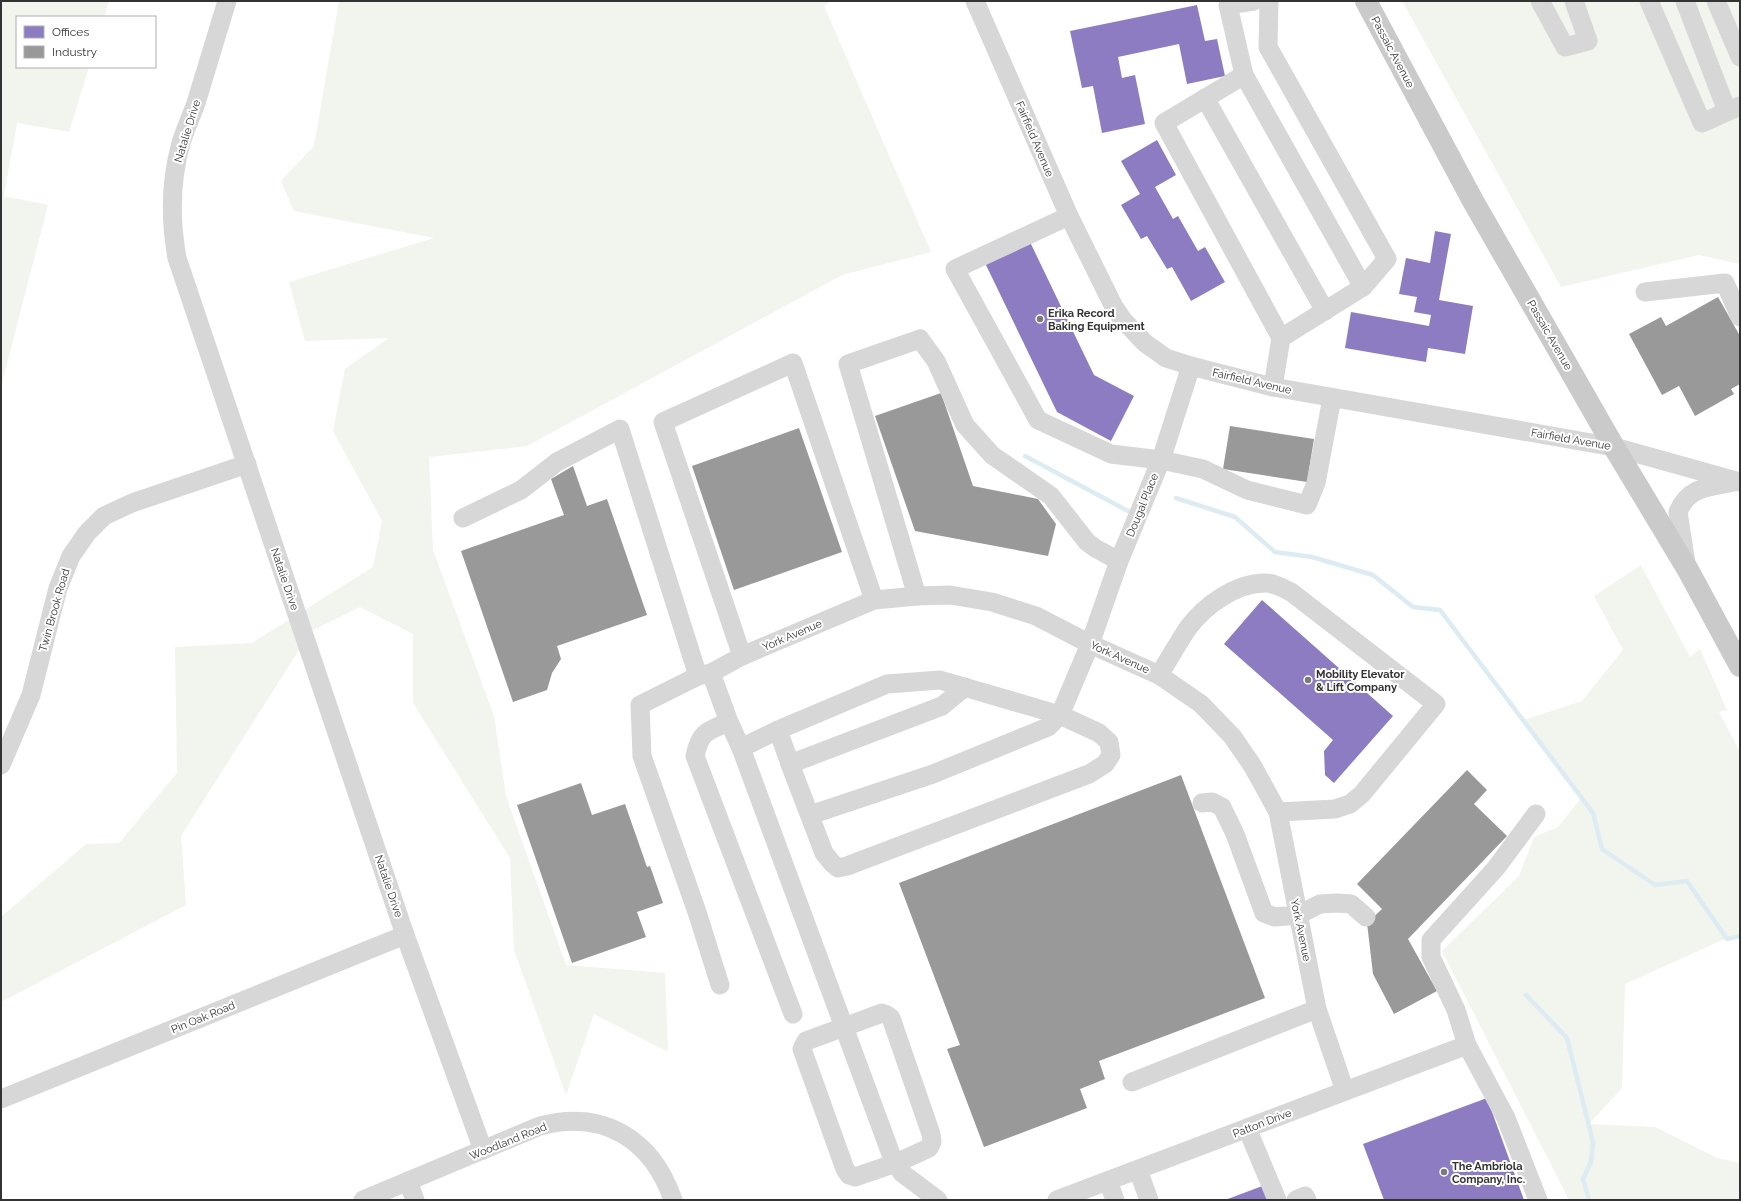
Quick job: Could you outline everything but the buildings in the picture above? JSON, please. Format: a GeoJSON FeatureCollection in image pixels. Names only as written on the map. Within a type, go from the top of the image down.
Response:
{"type":"FeatureCollection","features":[{"type":"Feature","properties":{"kind":"main road","name":"Passaic Avenue"},"geometry":{"type":"LineString","coordinates":[[1366,1],[1473,201],[1614,447],[1688,570],[1740,666]]}},
{"type":"Feature","properties":{"kind":"street","name":"Natalie Drive"},"geometry":{"type":"LineString","coordinates":[[227,1],[182,142],[174,172],[171,211],[176,250],[183,280],[247,464],[405,935],[483,1150]]}},
{"type":"Feature","properties":{"kind":"street","name":"Fairfield Avenue"},"geometry":{"type":"LineString","coordinates":[[975,1],[1069,216],[1114,307],[1145,343],[1166,358],[1273,387],[1614,447],[1739,482]]}},
{"type":"Feature","properties":{"kind":"street"},"geometry":{"type":"LineString","coordinates":[[1254,1],[1228,5],[1244,76],[1363,286]]}},
{"type":"Feature","properties":{"kind":"street"},"geometry":{"type":"LineString","coordinates":[[1269,1],[1268,47],[1386,259],[1363,286],[1281,338]]}},
{"type":"Feature","properties":{"kind":"street"},"geometry":{"type":"LineString","coordinates":[[1540,1],[1564,47],[1588,41],[1574,1]]}},
{"type":"Feature","properties":{"kind":"street"},"geometry":{"type":"LineString","coordinates":[[1650,1],[1702,123],[1734,109],[1685,1]]}},
{"type":"Feature","properties":{"kind":"street"},"geometry":{"type":"LineString","coordinates":[[1716,1],[1740,57]]}},
{"type":"Feature","properties":{"kind":"street"},"geometry":{"type":"LineString","coordinates":[[1244,76],[1164,123],[1281,338],[1273,387]]}},
{"type":"Feature","properties":{"kind":"street"},"geometry":{"type":"LineString","coordinates":[[1205,98],[1325,311]]}},
{"type":"Feature","properties":{"kind":"street"},"geometry":{"type":"LineString","coordinates":[[1069,216],[955,269],[1038,420],[1111,454],[1161,460],[1203,469],[1247,490],[1307,505],[1316,483],[1332,398]]}},
{"type":"Feature","properties":{"kind":"street"},"geometry":{"type":"LineString","coordinates":[[1645,292],[1724,283],[1740,317]]}},
{"type":"Feature","properties":{"kind":"street"},"geometry":{"type":"LineString","coordinates":[[917,596],[848,364],[920,339],[936,361],[965,425],[992,455],[1051,496],[1087,542],[1119,561]]}},
{"type":"Feature","properties":{"kind":"street"},"geometry":{"type":"LineString","coordinates":[[742,656],[663,422],[793,363],[874,600]]}},
{"type":"Feature","properties":{"kind":"street","name":"Dougal Place"},"geometry":{"type":"LineString","coordinates":[[1060,715],[1090,644],[1119,561],[1161,460],[1191,366]]}},
{"type":"Feature","properties":{"kind":"street"},"geometry":{"type":"LineString","coordinates":[[463,518],[521,490],[557,462],[620,428],[704,675],[741,748],[892,1156],[902,1173],[938,1200]]}},
{"type":"Feature","properties":{"kind":"street","name":"Twin Brook Road"},"geometry":{"type":"LineString","coordinates":[[1,765],[31,695],[58,588],[71,556],[87,533],[104,516],[132,503],[247,464]]}},
{"type":"Feature","properties":{"kind":"street"},"geometry":{"type":"LineString","coordinates":[[1688,570],[1679,526],[1678,512],[1681,505],[1691,494],[1698,490],[1739,482]]}},
{"type":"Feature","properties":{"kind":"street"},"geometry":{"type":"LineString","coordinates":[[1159,675],[1188,628],[1201,613],[1221,598],[1242,588],[1266,583],[1278,585],[1291,592],[1436,704],[1362,794],[1350,804],[1336,809],[1278,812]]}},
{"type":"Feature","properties":{"kind":"street","name":"York Avenue"},"geometry":{"type":"LineString","coordinates":[[720,985],[697,912],[642,756],[640,705],[742,656],[874,600],[950,595],[992,602],[1036,616],[1090,644],[1159,675],[1201,704],[1232,736],[1252,765],[1278,812],[1317,1009],[1345,1091]]}},
{"type":"Feature","properties":{"kind":"street"},"geometry":{"type":"LineString","coordinates":[[741,748],[778,730],[887,684],[940,680],[1060,715],[1099,733],[1109,742],[1111,755],[1105,764],[1088,774],[847,866],[838,868],[824,853],[778,730]]}},
{"type":"Feature","properties":{"kind":"street"},"geometry":{"type":"LineString","coordinates":[[790,764],[942,706],[965,687]]}},
{"type":"Feature","properties":{"kind":"street"},"geometry":{"type":"LineString","coordinates":[[810,815],[933,774],[1048,727],[1060,715]]}},
{"type":"Feature","properties":{"kind":"street"},"geometry":{"type":"LineString","coordinates":[[729,722],[703,734],[698,744],[695,756],[793,1014]]}},
{"type":"Feature","properties":{"kind":"street"},"geometry":{"type":"LineString","coordinates":[[1202,803],[1212,802],[1222,807],[1235,834],[1264,913],[1275,917],[1298,915],[1320,904],[1337,903],[1351,904],[1366,917]]}},
{"type":"Feature","properties":{"kind":"street"},"geometry":{"type":"LineString","coordinates":[[1536,814],[1496,868],[1431,940],[1431,957],[1456,1010],[1467,1045],[1506,1118],[1538,1200]]}},
{"type":"Feature","properties":{"kind":"street","name":"Pin Oak Road"},"geometry":{"type":"LineString","coordinates":[[1,1099],[405,935]]}},
{"type":"Feature","properties":{"kind":"street"},"geometry":{"type":"LineString","coordinates":[[1132,1082],[1317,1009]]}},
{"type":"Feature","properties":{"kind":"street"},"geometry":{"type":"LineString","coordinates":[[882,1013],[891,1018],[932,1134],[932,1142],[929,1148],[896,1163],[855,1177],[849,1175],[802,1049],[806,1041],[882,1013]]}},
{"type":"Feature","properties":{"kind":"street","name":"Patton Drive"},"geometry":{"type":"LineString","coordinates":[[1057,1200],[1467,1045]]}},
{"type":"Feature","properties":{"kind":"street","name":"Woodland Road"},"geometry":{"type":"LineString","coordinates":[[363,1200],[540,1126],[571,1121],[593,1123],[613,1129],[640,1146],[655,1162],[666,1181],[673,1200]]}},
{"type":"Feature","properties":{"kind":"street"},"geometry":{"type":"LineString","coordinates":[[1247,1128],[1277,1200]]}},
{"type":"Feature","properties":{"kind":"street"},"geometry":{"type":"LineString","coordinates":[[1138,1170],[1149,1200]]}},
{"type":"Feature","properties":{"kind":"street"},"geometry":{"type":"LineString","coordinates":[[408,1181],[415,1200]]}},
{"type":"Feature","properties":{"kind":"street"},"geometry":{"type":"LineString","coordinates":[[1108,1181],[1115,1200]]}},
{"type":"Feature","properties":{"kind":"street"},"geometry":{"type":"LineString","coordinates":[[1296,1200],[1305,1196],[1307,1200]]}},
{"type":"Feature","properties":{"kind":"shaded area"},"geometry":{"type":"Polygon","coordinates":[[[1,1],[109,1],[104,16],[16,16],[16,68],[89,68],[69,132],[17,123],[4,196],[48,205],[1,387],[1,1]]]}},
{"type":"Feature","properties":{"kind":"shaded area"},"geometry":{"type":"Polygon","coordinates":[[[339,1],[830,1],[824,6],[931,252],[842,275],[527,446],[429,457],[433,550],[494,716],[506,796],[566,965],[665,973],[668,1049],[666,1051],[594,1014],[566,1095],[514,950],[510,858],[413,703],[413,634],[360,607],[311,631],[181,836],[186,905],[1,1002],[1,917],[86,844],[119,843],[177,773],[175,647],[252,643],[373,567],[382,521],[333,431],[345,369],[389,338],[305,341],[289,282],[434,238],[294,211],[281,181],[314,146],[339,1]]]}},
{"type":"Feature","properties":{"kind":"shaded area"},"geometry":{"type":"Polygon","coordinates":[[[1402,1],[1740,1],[1740,264],[1699,255],[1561,287],[1402,1]]]}},
{"type":"Feature","properties":{"kind":"shaded area"},"geometry":{"type":"Polygon","coordinates":[[[1641,565],[1690,657],[1700,649],[1727,710],[1719,712],[1740,752],[1740,936],[1727,938],[1625,984],[1622,1088],[1589,1124],[1655,1127],[1717,1158],[1740,1163],[1740,1200],[1569,1200],[1442,951],[1519,876],[1534,837],[1558,827],[1582,797],[1524,720],[1582,701],[1623,650],[1594,596],[1641,565]]]}},
{"type":"Feature","properties":{"kind":"waterway"},"geometry":{"type":"LineString","coordinates":[[1025,456],[1128,511]]}},
{"type":"Feature","properties":{"kind":"waterway"},"geometry":{"type":"LineString","coordinates":[[1176,498],[1235,517],[1275,552],[1312,557],[1373,575],[1413,607],[1440,610],[1593,813],[1602,849],[1655,885],[1687,881],[1727,939],[1740,936]]}},
{"type":"Feature","properties":{"kind":"waterway"},"geometry":{"type":"LineString","coordinates":[[1526,995],[1567,1038],[1593,1142],[1591,1162],[1583,1179],[1589,1200]]}},
{"type":"Feature","properties":{"kind":"place","name":"Erika Record Baking Equipment"},"geometry":{"type":"Point","coordinates":[1040,319]}},
{"type":"Feature","properties":{"kind":"place","name":"Mobility Elevator & Lift Company"},"geometry":{"type":"Point","coordinates":[1308,680]}},
{"type":"Feature","properties":{"kind":"place","name":"The Ambriola Company, Inc."},"geometry":{"type":"Point","coordinates":[1444,1172]}}]}
